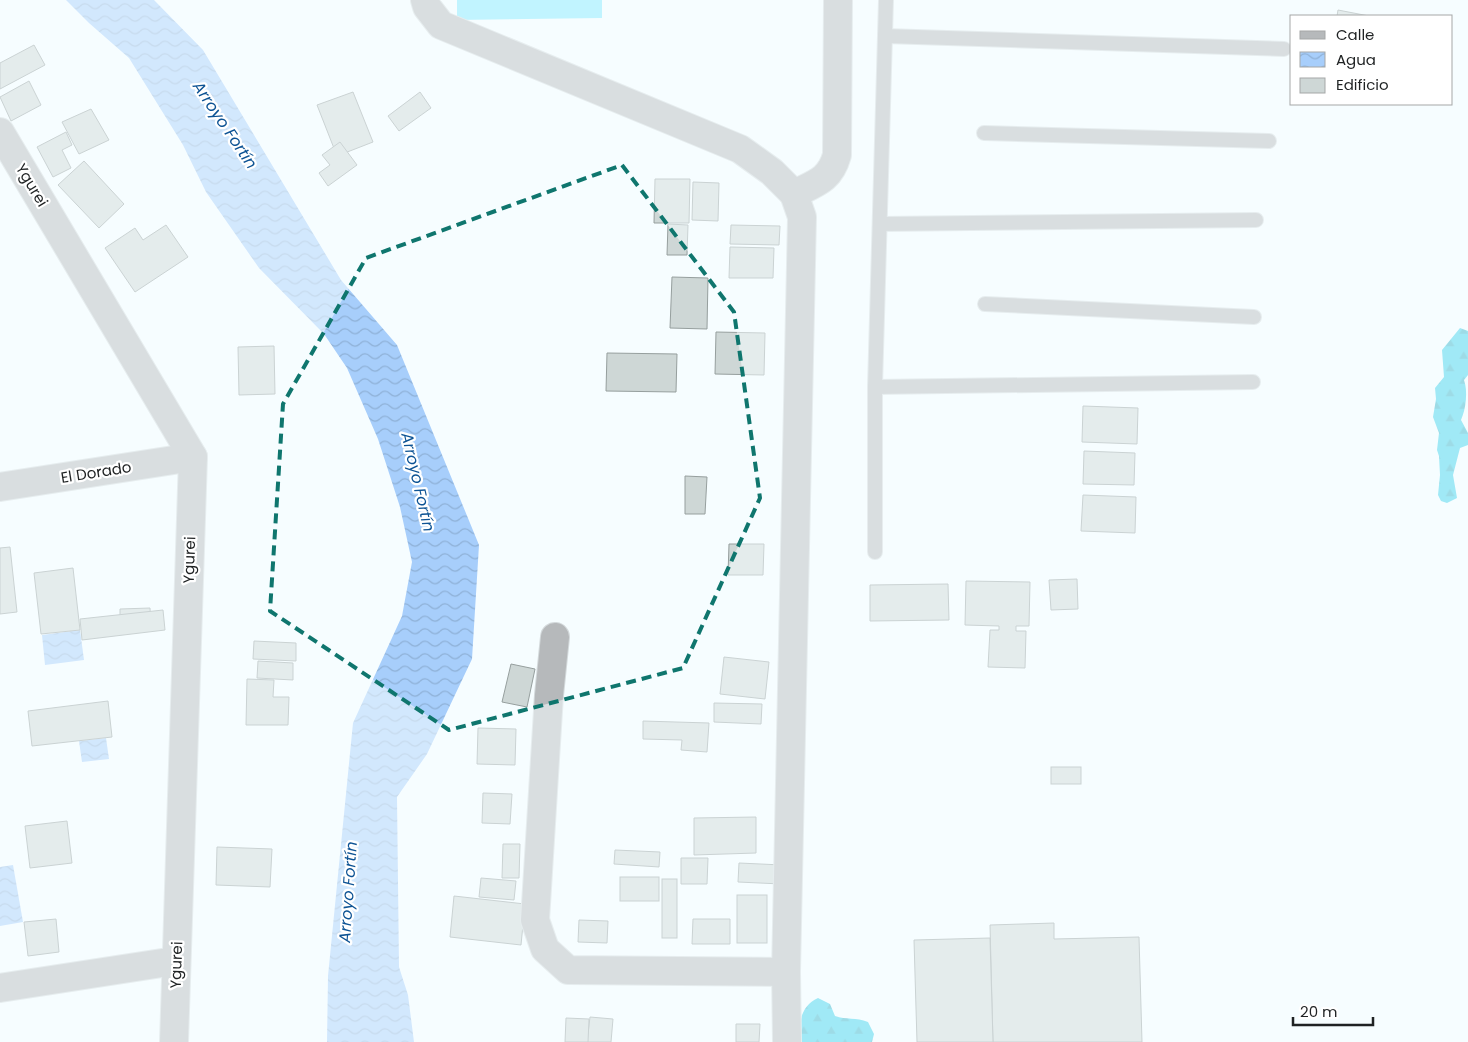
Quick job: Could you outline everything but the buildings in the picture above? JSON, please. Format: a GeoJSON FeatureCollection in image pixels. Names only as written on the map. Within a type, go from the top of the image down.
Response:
{"type":"FeatureCollection","features":[{"type":"Feature","properties":{"kind":"street"},"geometry":{"type":"LineString","coordinates":[[424,0],[440,25],[740,149],[772,172],[794,194],[802,217],[786,972],[787,1042]]}},
{"type":"Feature","properties":{"kind":"street"},"geometry":{"type":"LineString","coordinates":[[794,194],[820,181],[833,170],[837,155],[838,0]]}},
{"type":"Feature","properties":{"kind":"street","name":"Ygurei"},"geometry":{"type":"LineString","coordinates":[[0,132],[193,457],[174,1042]]}},
{"type":"Feature","properties":{"kind":"street","name":"El Dorado"},"geometry":{"type":"LineString","coordinates":[[0,487],[193,457]]}},
{"type":"Feature","properties":{"kind":"street"},"geometry":{"type":"LineString","coordinates":[[555,637],[549,695],[535,920],[545,949],[568,970],[786,972]]}},
{"type":"Feature","properties":{"kind":"street"},"geometry":{"type":"LineString","coordinates":[[0,988],[176,961]]}},
{"type":"Feature","properties":{"kind":"lane"},"geometry":{"type":"LineString","coordinates":[[875,552],[875,387],[886,0]]}},
{"type":"Feature","properties":{"kind":"lane"},"geometry":{"type":"LineString","coordinates":[[885,36],[1284,49]]}},
{"type":"Feature","properties":{"kind":"lane"},"geometry":{"type":"LineString","coordinates":[[984,133],[1269,141]]}},
{"type":"Feature","properties":{"kind":"lane"},"geometry":{"type":"LineString","coordinates":[[880,224],[1256,220]]}},
{"type":"Feature","properties":{"kind":"lane"},"geometry":{"type":"LineString","coordinates":[[985,304],[1254,317]]}},
{"type":"Feature","properties":{"kind":"lane"},"geometry":{"type":"LineString","coordinates":[[875,387],[1253,382]]}},
{"type":"Feature","properties":{"kind":"highlighted area"},"geometry":{"type":"Polygon","coordinates":[[[622,165],[734,312],[760,498],[683,668],[449,730],[270,611],[283,404],[366,258],[622,165]]]}},
{"type":"Feature","properties":{"kind":"green space"},"geometry":{"type":"Polygon","coordinates":[[[1460,328],[1468,331],[1468,375],[1464,380],[1466,400],[1461,420],[1468,433],[1468,445],[1460,448],[1453,475],[1457,498],[1447,503],[1441,501],[1438,495],[1440,475],[1437,450],[1439,433],[1433,417],[1436,399],[1435,388],[1444,377],[1442,350],[1460,328]]]}},
{"type":"Feature","properties":{"kind":"green space"},"geometry":{"type":"Polygon","coordinates":[[[818,998],[830,1004],[835,1016],[868,1022],[874,1034],[872,1042],[799,1042],[800,1022],[804,1011],[812,1001],[818,998]]]}},
{"type":"Feature","properties":{"kind":"shaded area"},"geometry":{"type":"Polygon","coordinates":[[[457,0],[602,0],[602,18],[457,20],[457,0]]]}},
{"type":"Feature","properties":{"kind":"water","name":"Arroyo Fortín"},"geometry":{"type":"Polygon","coordinates":[[[66,0],[154,0],[203,50],[341,280],[397,345],[479,545],[472,659],[427,754],[397,797],[399,967],[408,995],[414,1042],[327,1042],[328,976],[353,723],[402,616],[412,562],[400,507],[378,439],[347,368],[324,334],[259,268],[206,192],[183,145],[129,58],[66,0]]]}},
{"type":"Feature","properties":{"kind":"water"},"geometry":{"type":"Polygon","coordinates":[[[80,630],[84,660],[45,665],[42,635],[80,630]]]}},
{"type":"Feature","properties":{"kind":"water"},"geometry":{"type":"Polygon","coordinates":[[[106,738],[109,759],[82,762],[79,741],[106,738]]]}},
{"type":"Feature","properties":{"kind":"water"},"geometry":{"type":"Polygon","coordinates":[[[13,865],[23,922],[0,926],[0,867],[13,865]]]}}]}
